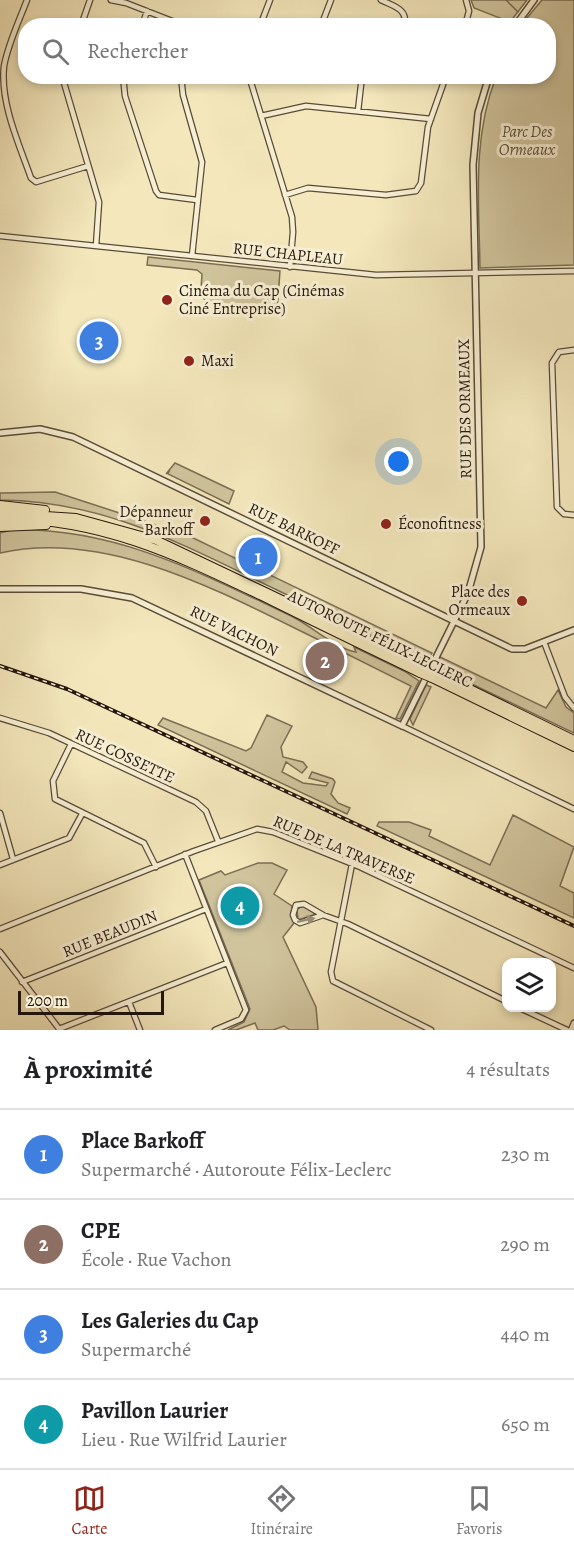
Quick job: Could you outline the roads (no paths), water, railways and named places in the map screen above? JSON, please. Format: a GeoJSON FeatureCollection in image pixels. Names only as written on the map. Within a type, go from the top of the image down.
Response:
{"type":"FeatureCollection","features":[{"type":"Feature","properties":{"kind":"highway"},"geometry":{"type":"LineString","coordinates":[[0,505],[41,509],[99,523]]}},
{"type":"Feature","properties":{"kind":"highway","name":"AUTOROUTE FÉLIX-LECLERC"},"geometry":{"type":"LineString","coordinates":[[0,513],[60,516],[99,523],[176,548],[422,670]]}},
{"type":"Feature","properties":{"kind":"highway","name":"AUTOROUTE FÉLIX-LECLERC"},"geometry":{"type":"LineString","coordinates":[[0,519],[74,525],[113,533],[169,552],[574,740]]}},
{"type":"Feature","properties":{"kind":"highway"},"geometry":{"type":"LineString","coordinates":[[0,527],[74,525]]}},
{"type":"Feature","properties":{"kind":"highway","name":"AUTOROUTE FÉLIX-LECLERC"},"geometry":{"type":"LineString","coordinates":[[433,675],[574,747]]}},
{"type":"Feature","properties":{"kind":"street"},"geometry":{"type":"LineString","coordinates":[[20,18],[27,0]]}},
{"type":"Feature","properties":{"kind":"street"},"geometry":{"type":"LineString","coordinates":[[84,18],[90,0]]}},
{"type":"Feature","properties":{"kind":"street"},"geometry":{"type":"LineString","coordinates":[[111,0],[165,18]]}},
{"type":"Feature","properties":{"kind":"street"},"geometry":{"type":"LineString","coordinates":[[263,18],[270,0]]}},
{"type":"Feature","properties":{"kind":"street"},"geometry":{"type":"LineString","coordinates":[[324,18],[331,0]]}},
{"type":"Feature","properties":{"kind":"street"},"geometry":{"type":"LineString","coordinates":[[381,0],[402,10],[406,18]]}},
{"type":"Feature","properties":{"kind":"street"},"geometry":{"type":"LineString","coordinates":[[466,0],[469,11],[467,18]]}},
{"type":"Feature","properties":{"kind":"street"},"geometry":{"type":"LineString","coordinates":[[520,18],[534,0]]}},
{"type":"Feature","properties":{"kind":"street"},"geometry":{"type":"LineString","coordinates":[[145,18],[147,11]]}},
{"type":"Feature","properties":{"kind":"street"},"geometry":{"type":"LineString","coordinates":[[18,24],[6,57],[3,83],[8,108],[31,178],[36,182],[88,166]]}},
{"type":"Feature","properties":{"kind":"street"},"geometry":{"type":"LineString","coordinates":[[64,84],[99,206],[96,246]]}},
{"type":"Feature","properties":{"kind":"street"},"geometry":{"type":"LineString","coordinates":[[124,84],[125,96],[156,191],[159,195],[197,200]]}},
{"type":"Feature","properties":{"kind":"street"},"geometry":{"type":"LineString","coordinates":[[182,84],[202,158],[192,256]]}},
{"type":"Feature","properties":{"kind":"street"},"geometry":{"type":"LineString","coordinates":[[251,84],[293,226],[290,267]]}},
{"type":"Feature","properties":{"kind":"street"},"geometry":{"type":"LineString","coordinates":[[358,111],[361,84]]}},
{"type":"Feature","properties":{"kind":"street"},"geometry":{"type":"LineString","coordinates":[[285,195],[308,188],[378,194],[414,193],[421,183],[430,119],[443,84]]}},
{"type":"Feature","properties":{"kind":"street","name":"RUE DES ORMEAUX"},"geometry":{"type":"LineString","coordinates":[[402,726],[473,579],[482,538],[473,148],[479,106],[486,84]]}},
{"type":"Feature","properties":{"kind":"street"},"geometry":{"type":"LineString","coordinates":[[261,116],[306,106],[430,119]]}},
{"type":"Feature","properties":{"kind":"street","name":"RUE CHAPLEAU"},"geometry":{"type":"LineString","coordinates":[[0,236],[376,275],[574,271]]}},
{"type":"Feature","properties":{"kind":"street"},"geometry":{"type":"LineString","coordinates":[[574,350],[559,352],[552,363],[557,507],[564,514],[574,516]]}},
{"type":"Feature","properties":{"kind":"street","name":"RUE BARKOFF"},"geometry":{"type":"LineString","coordinates":[[0,433],[43,429],[74,437],[516,650],[574,630]]}},
{"type":"Feature","properties":{"kind":"street","name":"RUE VACHON"},"geometry":{"type":"LineString","coordinates":[[0,589],[81,589],[132,598],[574,809]]}},
{"type":"Feature","properties":{"kind":"street"},"geometry":{"type":"LineString","coordinates":[[543,642],[567,700],[574,708]]}},
{"type":"Feature","properties":{"kind":"street","name":"RUE COSSETTE"},"geometry":{"type":"LineString","coordinates":[[0,718],[35,728],[199,804],[207,814],[218,841]]}},
{"type":"Feature","properties":{"kind":"street"},"geometry":{"type":"LineString","coordinates":[[71,744],[54,779],[52,791],[58,802],[144,843],[156,867]]}},
{"type":"Feature","properties":{"kind":"street"},"geometry":{"type":"LineString","coordinates":[[0,813],[13,860]]}},
{"type":"Feature","properties":{"kind":"street"},"geometry":{"type":"LineString","coordinates":[[0,865],[71,836],[82,814]]}},
{"type":"Feature","properties":{"kind":"street","name":"RUE DE LA TRAVERSE"},"geometry":{"type":"LineString","coordinates":[[0,929],[218,841],[250,830],[261,829],[352,864],[574,968]]}},
{"type":"Feature","properties":{"kind":"street"},"geometry":{"type":"LineString","coordinates":[[185,854],[245,1014],[239,1021],[215,1030]]}},
{"type":"Feature","properties":{"kind":"street"},"geometry":{"type":"LineString","coordinates":[[352,864],[332,979],[336,985],[431,1030]]}},
{"type":"Feature","properties":{"kind":"street"},"geometry":{"type":"LineString","coordinates":[[323,915],[300,923],[293,916],[295,907],[302,903],[502,999]]}},
{"type":"Feature","properties":{"kind":"street","name":"RUE BEAUDIN"},"geometry":{"type":"LineString","coordinates":[[22,982],[206,909]]}},
{"type":"Feature","properties":{"kind":"street"},"geometry":{"type":"LineString","coordinates":[[0,952],[59,1029],[227,963]]}},
{"type":"Feature","properties":{"kind":"street"},"geometry":{"type":"LineString","coordinates":[[129,1002],[140,1030]]}},
{"type":"Feature","properties":{"kind":"street"},"geometry":{"type":"LineString","coordinates":[[529,1012],[569,1030],[574,1023]]}},
{"type":"Feature","properties":{"kind":"waterway"},"geometry":{"type":"LineString","coordinates":[[506,0],[518,12]]}},
{"type":"Feature","properties":{"kind":"railway"},"geometry":{"type":"LineString","coordinates":[[0,666],[67,689],[574,926]]}},
{"type":"Feature","properties":{"kind":"place","name":"Cinéma du Cap (Cinémas Ciné Entreprise)"},"geometry":{"type":"Point","coordinates":[167,300]}},
{"type":"Feature","properties":{"kind":"place","name":"Les Galeries du Cap"},"geometry":{"type":"Point","coordinates":[99,341]}},
{"type":"Feature","properties":{"kind":"place","name":"Maxi"},"geometry":{"type":"Point","coordinates":[189,361]}},
{"type":"Feature","properties":{"kind":"place","name":"Dépanneur Barkoff"},"geometry":{"type":"Point","coordinates":[205,521]}},
{"type":"Feature","properties":{"kind":"place","name":"Éconofitness"},"geometry":{"type":"Point","coordinates":[386,524]}},
{"type":"Feature","properties":{"kind":"place","name":"Place Barkoff"},"geometry":{"type":"Point","coordinates":[258,557]}},
{"type":"Feature","properties":{"kind":"place","name":"Place des Ormeaux"},"geometry":{"type":"Point","coordinates":[522,601]}},
{"type":"Feature","properties":{"kind":"place","name":"CPE"},"geometry":{"type":"Point","coordinates":[325,661]}},
{"type":"Feature","properties":{"kind":"place","name":"Pavillon Laurier"},"geometry":{"type":"Point","coordinates":[240,906]}},
{"type":"Feature","properties":{"kind":"park label","name":"Parc Des Ormeaux"},"geometry":{"type":"Point","coordinates":[527,141]}}]}
